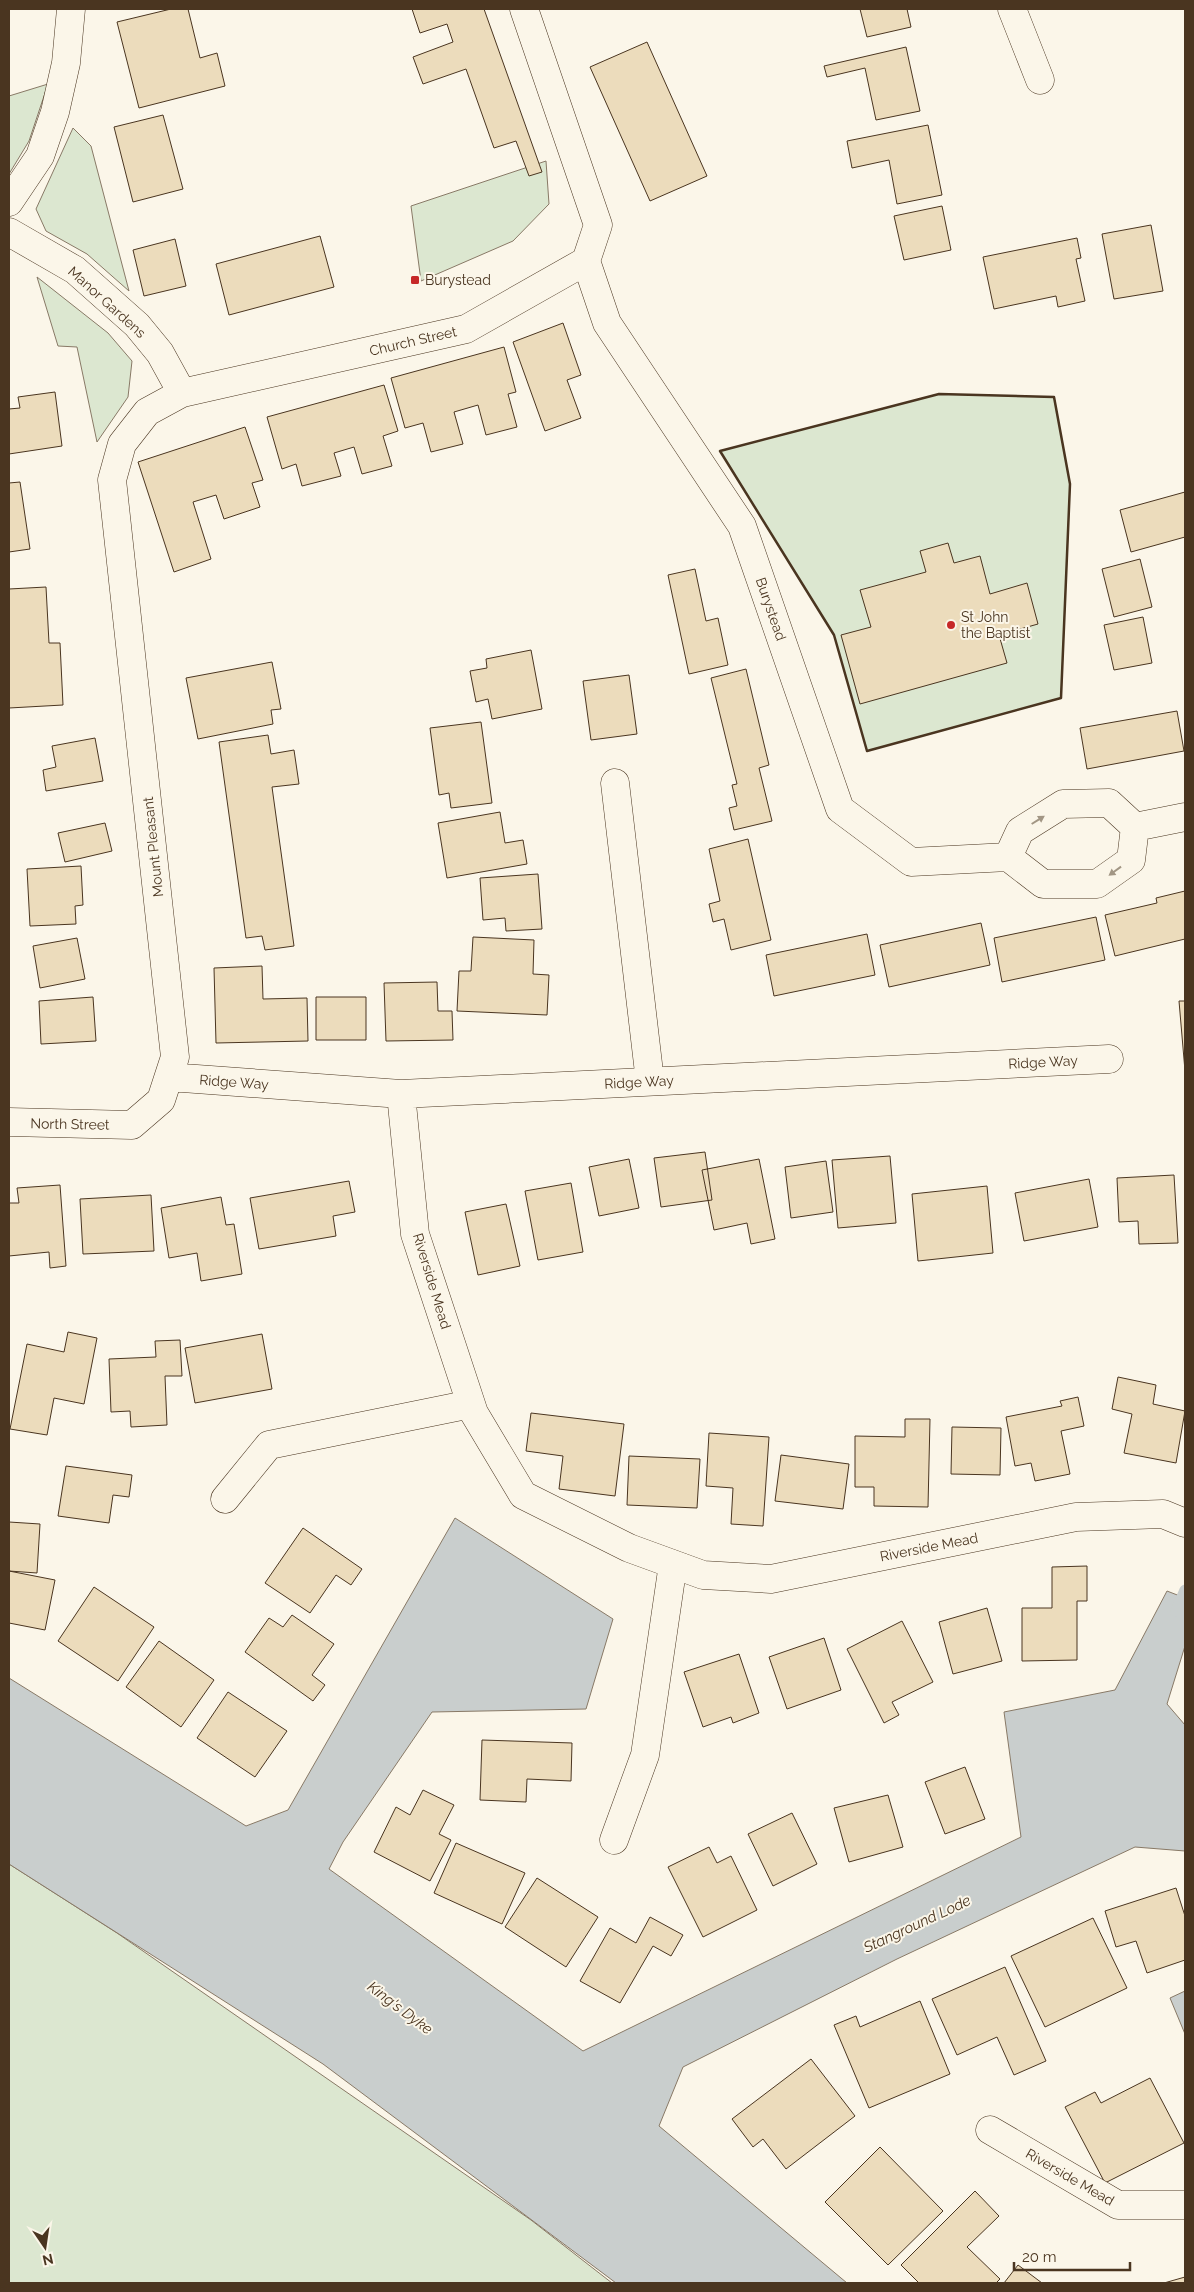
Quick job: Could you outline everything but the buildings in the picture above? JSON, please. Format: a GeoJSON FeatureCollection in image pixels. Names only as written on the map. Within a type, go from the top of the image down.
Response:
{"type":"FeatureCollection","features":[{"type":"Feature","properties":{"kind":"street"},"geometry":{"type":"LineString","coordinates":[[9,202],[40,156],[52,121],[66,63],[72,9]]}},
{"type":"Feature","properties":{"kind":"street"},"geometry":{"type":"LineString","coordinates":[[1012,9],[1040,80]]}},
{"type":"Feature","properties":{"kind":"street"},"geometry":{"type":"LineString","coordinates":[[530,11],[598,225],[586,261]]}},
{"type":"Feature","properties":{"kind":"street","name":"Manor Gardens"},"geometry":{"type":"LineString","coordinates":[[9,232],[75,270],[137,325],[160,353],[182,393]]}},
{"type":"Feature","properties":{"kind":"street","name":"Church Street"},"geometry":{"type":"LineString","coordinates":[[121,554],[112,480],[122,444],[148,412],[182,393],[466,329],[586,261]]}},
{"type":"Feature","properties":{"kind":"street","name":"Burystead"},"geometry":{"type":"LineString","coordinates":[[586,261],[606,323],[742,526],[840,809],[911,862],[1008,856]]}},
{"type":"Feature","properties":{"kind":"street","name":"Mount Pleasant"},"geometry":{"type":"LineString","coordinates":[[121,554],[175,1057],[161,1100],[132,1125]]}},
{"type":"Feature","properties":{"kind":"street"},"geometry":{"type":"LineString","coordinates":[[615,782],[650,1082]]}},
{"type":"Feature","properties":{"kind":"street"},"geometry":{"type":"LineString","coordinates":[[1063,804],[1109,804],[1135,827],[1130,860],[1097,884],[1043,884],[1008,856],[1020,831],[1063,804]]}},
{"type":"Feature","properties":{"kind":"street"},"geometry":{"type":"LineString","coordinates":[[1135,827],[1185,817]]}},
{"type":"Feature","properties":{"kind":"street","name":"Ridge Way"},"geometry":{"type":"LineString","coordinates":[[169,1077],[400,1094],[1109,1058]]}},
{"type":"Feature","properties":{"kind":"street","name":"Riverside Mead"},"geometry":{"type":"LineString","coordinates":[[400,1094],[415,1234],[474,1413],[524,1495],[629,1548],[703,1575],[771,1579],[1076,1517],[1162,1514],[1185,1523]]}},
{"type":"Feature","properties":{"kind":"street","name":"North Street"},"geometry":{"type":"LineString","coordinates":[[9,1122],[132,1125]]}},
{"type":"Feature","properties":{"kind":"street"},"geometry":{"type":"LineString","coordinates":[[225,1499],[269,1445],[471,1404]]}},
{"type":"Feature","properties":{"kind":"street"},"geometry":{"type":"LineString","coordinates":[[614,1840],[645,1755],[674,1564]]}},
{"type":"Feature","properties":{"kind":"street","name":"Riverside Mead"},"geometry":{"type":"LineString","coordinates":[[990,2130],[1118,2205],[1185,2205]]}},
{"type":"Feature","properties":{"kind":"green space"},"geometry":{"type":"Polygon","coordinates":[[[48,84],[29,141],[9,174],[9,96],[48,84]]]}},
{"type":"Feature","properties":{"kind":"green space"},"geometry":{"type":"Polygon","coordinates":[[[73,128],[91,146],[129,291],[87,254],[46,231],[36,209],[73,128]]]}},
{"type":"Feature","properties":{"kind":"green space"},"geometry":{"type":"Polygon","coordinates":[[[546,161],[549,204],[513,241],[421,281],[411,206],[546,161]]]}},
{"type":"Feature","properties":{"kind":"green space"},"geometry":{"type":"Polygon","coordinates":[[[37,277],[108,333],[132,361],[128,397],[97,442],[77,347],[58,346],[37,277]]]}},
{"type":"Feature","properties":{"kind":"green space"},"geometry":{"type":"Polygon","coordinates":[[[939,394],[1054,397],[1070,484],[1061,698],[867,751],[834,635],[720,451],[939,394]]]}},
{"type":"Feature","properties":{"kind":"green space"},"geometry":{"type":"Polygon","coordinates":[[[9,1864],[117,1933],[531,2220],[612,2283],[9,2283],[9,1864]]]}},
{"type":"Feature","properties":{"kind":"water","name":"King's Dyke"},"geometry":{"type":"Polygon","coordinates":[[[455,1518],[613,1619],[586,1709],[432,1712],[343,1842],[329,1869],[583,2051],[1021,1837],[1004,1712],[1115,1690],[1167,1591],[1185,1598],[1185,1646],[1167,1704],[1185,1725],[1185,1851],[1135,1847],[897,1959],[683,2067],[659,2126],[847,2283],[616,2283],[323,2064],[9,1864],[9,1678],[246,1826],[288,1810],[455,1518]]]}},
{"type":"Feature","properties":{"kind":"water"},"geometry":{"type":"Polygon","coordinates":[[[1185,1991],[1185,2034],[1170,1998],[1185,1991]]]}},
{"type":"Feature","properties":{"kind":"waterway","name":"Stanground Lode"},"geometry":{"type":"LineString","coordinates":[[1176,1611],[1185,1590]]}},
{"type":"Feature","properties":{"kind":"wall"},"geometry":{"type":"LineString","coordinates":[[939,394],[1054,397],[1070,484],[1061,698],[867,751],[834,635],[720,451],[939,394]]}},
{"type":"Feature","properties":{"kind":"place","name":"Burystead"},"geometry":{"type":"Point","coordinates":[415,280]}},
{"type":"Feature","properties":{"kind":"place","name":"St John the Baptist"},"geometry":{"type":"Point","coordinates":[951,625]}}]}
